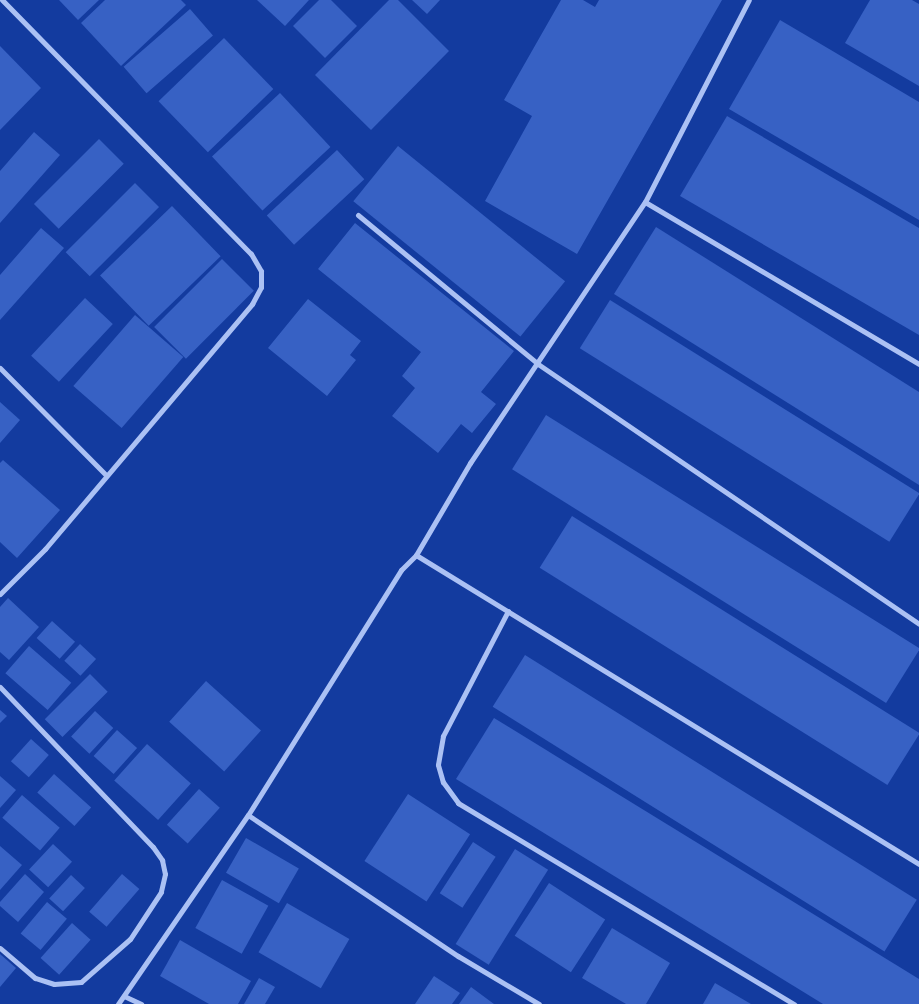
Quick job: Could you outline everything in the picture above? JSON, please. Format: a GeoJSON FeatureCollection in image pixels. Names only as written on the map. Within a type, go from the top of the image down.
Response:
{"type":"FeatureCollection","features":[{"type":"Feature","properties":{"kind":"street"},"geometry":{"type":"LineString","coordinates":[[0,594],[45,549],[252,304],[261,287],[261,271],[251,254],[2,0]]}},
{"type":"Feature","properties":{"kind":"street"},"geometry":{"type":"LineString","coordinates":[[118,1004],[248,815],[401,570],[416,555],[470,463],[645,202],[748,0]]}},
{"type":"Feature","properties":{"kind":"street"},"geometry":{"type":"LineString","coordinates":[[645,202],[919,364]]}},
{"type":"Feature","properties":{"kind":"street"},"geometry":{"type":"LineString","coordinates":[[358,215],[538,364],[919,624]]}},
{"type":"Feature","properties":{"kind":"street"},"geometry":{"type":"LineString","coordinates":[[0,368],[106,475]]}},
{"type":"Feature","properties":{"kind":"street"},"geometry":{"type":"LineString","coordinates":[[416,555],[919,864]]}},
{"type":"Feature","properties":{"kind":"street"},"geometry":{"type":"LineString","coordinates":[[508,611],[443,736],[438,765],[443,782],[458,803],[794,1004]]}},
{"type":"Feature","properties":{"kind":"street"},"geometry":{"type":"LineString","coordinates":[[0,687],[153,847],[162,860],[165,874],[161,892],[130,939],[82,982],[54,984],[35,978],[0,948]]}},
{"type":"Feature","properties":{"kind":"street"},"geometry":{"type":"LineString","coordinates":[[248,815],[458,956],[539,1004]]}},
{"type":"Feature","properties":{"kind":"street"},"geometry":{"type":"LineString","coordinates":[[124,996],[141,1004]]}},
{"type":"Feature","properties":{"kind":"building"},"geometry":{"type":"Polygon","coordinates":[[[59,0],[99,0],[78,20],[59,0]]]}},
{"type":"Feature","properties":{"kind":"building"},"geometry":{"type":"Polygon","coordinates":[[[105,0],[181,0],[186,5],[121,66],[81,23],[105,0]]]}},
{"type":"Feature","properties":{"kind":"building"},"geometry":{"type":"Polygon","coordinates":[[[257,0],[309,0],[285,26],[257,0]]]}},
{"type":"Feature","properties":{"kind":"building"},"geometry":{"type":"Polygon","coordinates":[[[319,0],[331,0],[357,26],[325,58],[293,26],[319,0]]]}},
{"type":"Feature","properties":{"kind":"building"},"geometry":{"type":"Polygon","coordinates":[[[389,0],[398,0],[449,51],[371,130],[315,75],[389,0]]]}},
{"type":"Feature","properties":{"kind":"building"},"geometry":{"type":"Polygon","coordinates":[[[412,0],[440,0],[427,14],[412,0]]]}},
{"type":"Feature","properties":{"kind":"building"},"geometry":{"type":"Polygon","coordinates":[[[561,0],[583,0],[595,7],[599,0],[722,0],[577,254],[485,201],[532,116],[504,100],[561,0]]]}},
{"type":"Feature","properties":{"kind":"building"},"geometry":{"type":"Polygon","coordinates":[[[870,0],[912,0],[919,4],[919,86],[845,43],[870,0]]]}},
{"type":"Feature","properties":{"kind":"building"},"geometry":{"type":"Polygon","coordinates":[[[190,9],[213,35],[147,93],[124,67],[190,9]]]}},
{"type":"Feature","properties":{"kind":"building"},"geometry":{"type":"Polygon","coordinates":[[[780,20],[919,102],[919,220],[729,109],[780,20]]]}},
{"type":"Feature","properties":{"kind":"building"},"geometry":{"type":"Polygon","coordinates":[[[224,38],[273,89],[208,152],[159,101],[224,38]]]}},
{"type":"Feature","properties":{"kind":"building"},"geometry":{"type":"Polygon","coordinates":[[[0,46],[41,88],[0,130],[0,46]]]}},
{"type":"Feature","properties":{"kind":"building"},"geometry":{"type":"Polygon","coordinates":[[[280,93],[330,147],[262,211],[212,156],[280,93]]]}},
{"type":"Feature","properties":{"kind":"building"},"geometry":{"type":"Polygon","coordinates":[[[727,116],[919,228],[919,335],[680,196],[727,116]]]}},
{"type":"Feature","properties":{"kind":"building"},"geometry":{"type":"Polygon","coordinates":[[[34,132],[60,155],[0,223],[0,171],[34,132]]]}},
{"type":"Feature","properties":{"kind":"building"},"geometry":{"type":"Polygon","coordinates":[[[99,139],[124,164],[59,229],[34,204],[99,139]]]}},
{"type":"Feature","properties":{"kind":"building"},"geometry":{"type":"Polygon","coordinates":[[[398,146],[565,281],[520,336],[353,201],[398,146]]]}},
{"type":"Feature","properties":{"kind":"building"},"geometry":{"type":"Polygon","coordinates":[[[337,150],[364,179],[294,245],[267,215],[337,150]]]}},
{"type":"Feature","properties":{"kind":"building"},"geometry":{"type":"Polygon","coordinates":[[[135,183],[159,207],[90,276],[66,252],[135,183]]]}},
{"type":"Feature","properties":{"kind":"building"},"geometry":{"type":"Polygon","coordinates":[[[172,206],[221,256],[149,326],[100,275],[172,206]]]}},
{"type":"Feature","properties":{"kind":"building"},"geometry":{"type":"Polygon","coordinates":[[[355,223],[514,351],[481,392],[496,404],[472,433],[461,424],[438,453],[392,416],[415,388],[402,376],[421,352],[318,269],[355,223]]]}},
{"type":"Feature","properties":{"kind":"building"},"geometry":{"type":"Polygon","coordinates":[[[656,227],[919,392],[919,485],[614,294],[656,227]]]}},
{"type":"Feature","properties":{"kind":"building"},"geometry":{"type":"Polygon","coordinates":[[[41,228],[64,248],[0,320],[0,275],[41,228]]]}},
{"type":"Feature","properties":{"kind":"building"},"geometry":{"type":"Polygon","coordinates":[[[222,259],[254,291],[186,359],[154,327],[222,259]]]}},
{"type":"Feature","properties":{"kind":"building"},"geometry":{"type":"Polygon","coordinates":[[[85,298],[113,324],[59,382],[31,356],[85,298]]]}},
{"type":"Feature","properties":{"kind":"building"},"geometry":{"type":"Polygon","coordinates":[[[308,299],[361,341],[350,355],[356,360],[327,396],[268,348],[308,299]]]}},
{"type":"Feature","properties":{"kind":"building"},"geometry":{"type":"Polygon","coordinates":[[[610,300],[919,493],[889,542],[580,348],[610,300]]]}},
{"type":"Feature","properties":{"kind":"building"},"geometry":{"type":"Polygon","coordinates":[[[135,315],[183,357],[122,428],[73,386],[135,315]]]}},
{"type":"Feature","properties":{"kind":"building"},"geometry":{"type":"Polygon","coordinates":[[[0,402],[20,420],[0,443],[0,402]]]}},
{"type":"Feature","properties":{"kind":"building"},"geometry":{"type":"Polygon","coordinates":[[[546,415],[919,648],[886,703],[512,469],[546,415]]]}},
{"type":"Feature","properties":{"kind":"building"},"geometry":{"type":"Polygon","coordinates":[[[3,460],[60,510],[17,558],[0,542],[0,463],[3,460]]]}},
{"type":"Feature","properties":{"kind":"building"},"geometry":{"type":"Polygon","coordinates":[[[572,516],[919,733],[887,785],[540,568],[572,516]]]}},
{"type":"Feature","properties":{"kind":"building"},"geometry":{"type":"Polygon","coordinates":[[[8,598],[39,627],[9,660],[0,652],[0,607],[8,598]]]}},
{"type":"Feature","properties":{"kind":"building"},"geometry":{"type":"Polygon","coordinates":[[[52,621],[75,642],[60,659],[37,638],[52,621]]]}},
{"type":"Feature","properties":{"kind":"building"},"geometry":{"type":"Polygon","coordinates":[[[80,644],[96,659],[80,676],[64,661],[80,644]]]}},
{"type":"Feature","properties":{"kind":"building"},"geometry":{"type":"Polygon","coordinates":[[[29,646],[71,683],[48,710],[5,673],[29,646]]]}},
{"type":"Feature","properties":{"kind":"building"},"geometry":{"type":"Polygon","coordinates":[[[525,655],[917,900],[884,952],[493,707],[525,655]]]}},
{"type":"Feature","properties":{"kind":"building"},"geometry":{"type":"Polygon","coordinates":[[[90,674],[108,692],[62,737],[45,719],[90,674]]]}},
{"type":"Feature","properties":{"kind":"building"},"geometry":{"type":"Polygon","coordinates":[[[206,681],[261,731],[224,771],[169,722],[206,681]]]}},
{"type":"Feature","properties":{"kind":"building"},"geometry":{"type":"Polygon","coordinates":[[[0,710],[7,716],[0,723],[0,710]]]}},
{"type":"Feature","properties":{"kind":"building"},"geometry":{"type":"Polygon","coordinates":[[[95,711],[113,728],[89,754],[71,737],[95,711]]]}},
{"type":"Feature","properties":{"kind":"building"},"geometry":{"type":"Polygon","coordinates":[[[494,718],[919,979],[919,1004],[823,1004],[456,779],[494,718]]]}},
{"type":"Feature","properties":{"kind":"building"},"geometry":{"type":"Polygon","coordinates":[[[117,730],[137,748],[114,774],[94,756],[117,730]]]}},
{"type":"Feature","properties":{"kind":"building"},"geometry":{"type":"Polygon","coordinates":[[[31,739],[49,755],[29,777],[11,761],[31,739]]]}},
{"type":"Feature","properties":{"kind":"building"},"geometry":{"type":"Polygon","coordinates":[[[147,744],[191,783],[158,820],[114,780],[147,744]]]}},
{"type":"Feature","properties":{"kind":"building"},"geometry":{"type":"Polygon","coordinates":[[[54,774],[91,807],[74,826],[37,793],[54,774]]]}},
{"type":"Feature","properties":{"kind":"building"},"geometry":{"type":"Polygon","coordinates":[[[0,776],[16,790],[0,808],[0,776]]]}},
{"type":"Feature","properties":{"kind":"building"},"geometry":{"type":"Polygon","coordinates":[[[199,789],[220,808],[188,843],[167,825],[199,789]]]}},
{"type":"Feature","properties":{"kind":"building"},"geometry":{"type":"Polygon","coordinates":[[[408,794],[470,834],[426,901],[364,861],[408,794]]]}},
{"type":"Feature","properties":{"kind":"building"},"geometry":{"type":"Polygon","coordinates":[[[22,795],[60,828],[40,850],[2,818],[22,795]]]}},
{"type":"Feature","properties":{"kind":"building"},"geometry":{"type":"Polygon","coordinates":[[[246,838],[299,868],[279,903],[226,873],[246,838]]]}},
{"type":"Feature","properties":{"kind":"building"},"geometry":{"type":"Polygon","coordinates":[[[473,842],[496,857],[462,908],[440,893],[473,842]]]}},
{"type":"Feature","properties":{"kind":"building"},"geometry":{"type":"Polygon","coordinates":[[[53,844],[72,862],[48,887],[29,870],[53,844]]]}},
{"type":"Feature","properties":{"kind":"building"},"geometry":{"type":"Polygon","coordinates":[[[0,846],[22,865],[0,890],[0,846]]]}},
{"type":"Feature","properties":{"kind":"building"},"geometry":{"type":"Polygon","coordinates":[[[515,849],[548,870],[489,965],[456,944],[515,849]]]}},
{"type":"Feature","properties":{"kind":"building"},"geometry":{"type":"Polygon","coordinates":[[[25,874],[44,892],[18,922],[0,906],[0,902],[25,874]]]}},
{"type":"Feature","properties":{"kind":"building"},"geometry":{"type":"Polygon","coordinates":[[[122,874],[139,889],[107,927],[89,912],[122,874]]]}},
{"type":"Feature","properties":{"kind":"building"},"geometry":{"type":"Polygon","coordinates":[[[71,875],[85,888],[63,911],[49,898],[71,875]]]}},
{"type":"Feature","properties":{"kind":"building"},"geometry":{"type":"Polygon","coordinates":[[[222,880],[268,906],[242,954],[195,928],[222,880]]]}},
{"type":"Feature","properties":{"kind":"building"},"geometry":{"type":"Polygon","coordinates":[[[549,883],[605,919],[571,972],[515,936],[549,883]]]}},
{"type":"Feature","properties":{"kind":"building"},"geometry":{"type":"Polygon","coordinates":[[[47,902],[67,919],[41,950],[21,933],[47,902]]]}},
{"type":"Feature","properties":{"kind":"building"},"geometry":{"type":"Polygon","coordinates":[[[287,903],[349,939],[321,988],[258,952],[287,903]]]}},
{"type":"Feature","properties":{"kind":"building"},"geometry":{"type":"Polygon","coordinates":[[[72,923],[91,940],[59,975],[41,958],[72,923]]]}},
{"type":"Feature","properties":{"kind":"building"},"geometry":{"type":"Polygon","coordinates":[[[612,928],[670,963],[646,1004],[626,1004],[582,978],[612,928]]]}},
{"type":"Feature","properties":{"kind":"building"},"geometry":{"type":"Polygon","coordinates":[[[180,940],[251,981],[238,1004],[209,1004],[160,976],[180,940]]]}},
{"type":"Feature","properties":{"kind":"building"},"geometry":{"type":"Polygon","coordinates":[[[0,954],[16,968],[0,987],[0,954]]]}},
{"type":"Feature","properties":{"kind":"building"},"geometry":{"type":"Polygon","coordinates":[[[434,976],[460,993],[452,1004],[415,1004],[434,976]]]}},
{"type":"Feature","properties":{"kind":"building"},"geometry":{"type":"Polygon","coordinates":[[[259,978],[275,987],[265,1004],[244,1004],[259,978]]]}},
{"type":"Feature","properties":{"kind":"building"},"geometry":{"type":"Polygon","coordinates":[[[715,983],[751,1004],[703,1004],[715,983]]]}},
{"type":"Feature","properties":{"kind":"building"},"geometry":{"type":"Polygon","coordinates":[[[471,987],[494,1004],[459,1004],[471,987]]]}}]}
